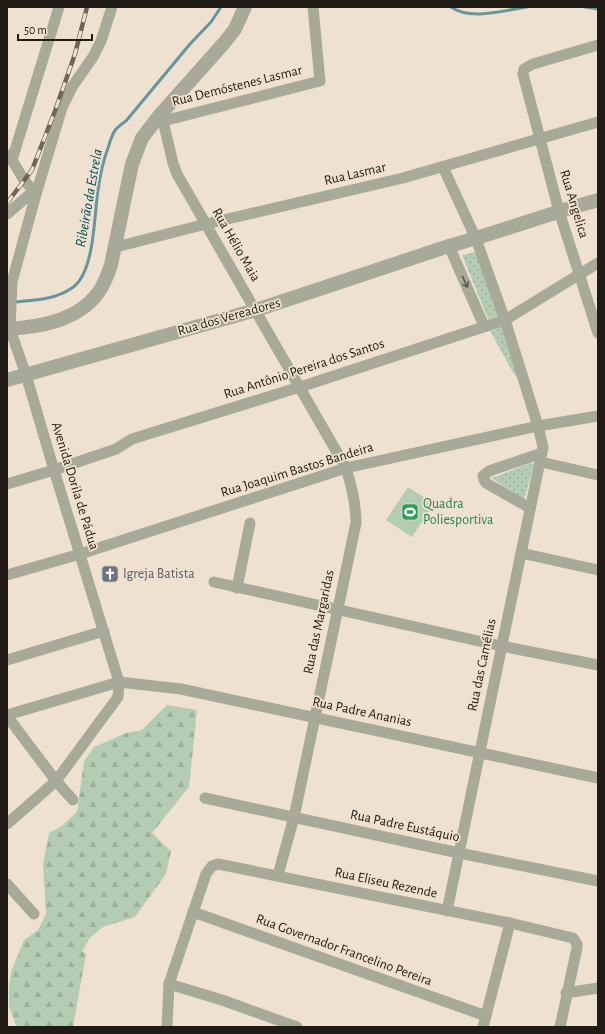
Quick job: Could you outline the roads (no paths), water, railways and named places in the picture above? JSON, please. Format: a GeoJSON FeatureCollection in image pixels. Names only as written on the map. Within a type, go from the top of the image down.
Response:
{"type":"FeatureCollection","features":[{"type":"Feature","properties":{"kind":"street"},"geometry":{"type":"LineString","coordinates":[[36,194],[24,180],[10,156],[59,7]]}},
{"type":"Feature","properties":{"kind":"street"},"geometry":{"type":"LineString","coordinates":[[112,7],[101,41],[93,57],[72,87],[62,108],[42,172],[12,282],[9,326],[55,322],[64,319],[88,303],[98,293],[106,278],[116,247],[125,194],[134,157],[142,138],[161,118],[224,43],[235,29],[246,7]]}},
{"type":"Feature","properties":{"kind":"street","name":"Rua Demóstenes Lasmar"},"geometry":{"type":"LineString","coordinates":[[161,118],[320,81],[313,7]]}},
{"type":"Feature","properties":{"kind":"street","name":"Rua Angelica"},"geometry":{"type":"LineString","coordinates":[[598,45],[527,66],[523,71],[524,83],[559,211],[598,333]]}},
{"type":"Feature","properties":{"kind":"street","name":"Rua Hélio Maia"},"geometry":{"type":"LineString","coordinates":[[161,118],[177,174],[346,468]]}},
{"type":"Feature","properties":{"kind":"street","name":"Rua Lasmar"},"geometry":{"type":"LineString","coordinates":[[116,247],[206,224],[403,178],[598,122]]}},
{"type":"Feature","properties":{"kind":"street","name":"Rua das Camélias"},"geometry":{"type":"LineString","coordinates":[[443,167],[476,239],[505,320],[538,426],[543,447],[447,911]]}},
{"type":"Feature","properties":{"kind":"street"},"geometry":{"type":"LineString","coordinates":[[7,214],[29,195],[36,194]]}},
{"type":"Feature","properties":{"kind":"street","name":"Rua dos Vereadores"},"geometry":{"type":"LineString","coordinates":[[7,380],[256,310],[449,246],[476,239],[559,211],[598,200]]}},
{"type":"Feature","properties":{"kind":"street"},"geometry":{"type":"LineString","coordinates":[[449,246],[484,326]]}},
{"type":"Feature","properties":{"kind":"street","name":"Rua Antônio Pereira dos Santos"},"geometry":{"type":"LineString","coordinates":[[7,484],[116,449],[132,439],[300,387],[505,320],[598,263]]}},
{"type":"Feature","properties":{"kind":"street","name":"Avenida Dorila de Pádua"},"geometry":{"type":"LineString","coordinates":[[7,824],[56,781],[118,697],[119,682],[26,374],[9,326]]}},
{"type":"Feature","properties":{"kind":"street","name":"Rua Joaquim Bastos Bandeira"},"geometry":{"type":"LineString","coordinates":[[7,575],[80,554],[346,468],[538,426],[598,416]]}},
{"type":"Feature","properties":{"kind":"street"},"geometry":{"type":"LineString","coordinates":[[530,508],[486,482],[483,477],[487,471],[541,458],[598,476]]}},
{"type":"Feature","properties":{"kind":"street","name":"Rua das Margaridas"},"geometry":{"type":"LineString","coordinates":[[278,875],[294,817],[356,522],[356,506],[346,468]]}},
{"type":"Feature","properties":{"kind":"street"},"geometry":{"type":"LineString","coordinates":[[237,588],[250,523]]}},
{"type":"Feature","properties":{"kind":"street"},"geometry":{"type":"LineString","coordinates":[[521,553],[598,570]]}},
{"type":"Feature","properties":{"kind":"street"},"geometry":{"type":"LineString","coordinates":[[214,582],[501,646],[598,665]]}},
{"type":"Feature","properties":{"kind":"street"},"geometry":{"type":"LineString","coordinates":[[7,660],[104,631]]}},
{"type":"Feature","properties":{"kind":"street"},"geometry":{"type":"LineString","coordinates":[[73,800],[56,781],[7,715],[119,682]]}},
{"type":"Feature","properties":{"kind":"street","name":"Rua Padre Ananias"},"geometry":{"type":"LineString","coordinates":[[119,682],[181,689],[598,778]]}},
{"type":"Feature","properties":{"kind":"street","name":"Rua Padre Eustáquio"},"geometry":{"type":"LineString","coordinates":[[205,798],[459,853],[598,881]]}},
{"type":"Feature","properties":{"kind":"street","name":"Rua Eliseu Rezende"},"geometry":{"type":"LineString","coordinates":[[193,912],[206,874],[212,866],[218,864],[510,923],[573,938],[577,948],[566,993]]}},
{"type":"Feature","properties":{"kind":"street"},"geometry":{"type":"LineString","coordinates":[[7,884],[34,914]]}},
{"type":"Feature","properties":{"kind":"street"},"geometry":{"type":"LineString","coordinates":[[167,1027],[169,984],[193,912]]}},
{"type":"Feature","properties":{"kind":"street","name":"Rua Governador Francelino Pereira"},"geometry":{"type":"LineString","coordinates":[[193,912],[486,1016]]}},
{"type":"Feature","properties":{"kind":"street"},"geometry":{"type":"LineString","coordinates":[[483,1027],[510,923]]}},
{"type":"Feature","properties":{"kind":"street"},"geometry":{"type":"LineString","coordinates":[[169,984],[222,1000],[297,1027]]}},
{"type":"Feature","properties":{"kind":"street"},"geometry":{"type":"LineString","coordinates":[[560,1027],[566,993],[598,988]]}},
{"type":"Feature","properties":{"kind":"waterway","name":"Ribeirão da Estrela"},"geometry":{"type":"LineString","coordinates":[[14,302],[44,299],[58,295],[72,288],[80,281],[89,257],[101,174],[113,133],[126,121],[190,44],[211,22],[221,7]]}},
{"type":"Feature","properties":{"kind":"waterway","name":"Ribeirão da Estrela"},"geometry":{"type":"LineString","coordinates":[[451,7],[459,11],[478,14],[527,7]]}},
{"type":"Feature","properties":{"kind":"waterway","name":"Ribeirão da Estrela"},"geometry":{"type":"LineString","coordinates":[[585,7],[598,9]]}},
{"type":"Feature","properties":{"kind":"railway"},"geometry":{"type":"LineString","coordinates":[[7,203],[32,170],[75,54],[87,7]]}},
{"type":"Feature","properties":{"kind":"place","name":"Quadra Poliesportiva"},"geometry":{"type":"Point","coordinates":[410,512]}},
{"type":"Feature","properties":{"kind":"place","name":"Igreja Batista"},"geometry":{"type":"Point","coordinates":[110,574]}}]}
